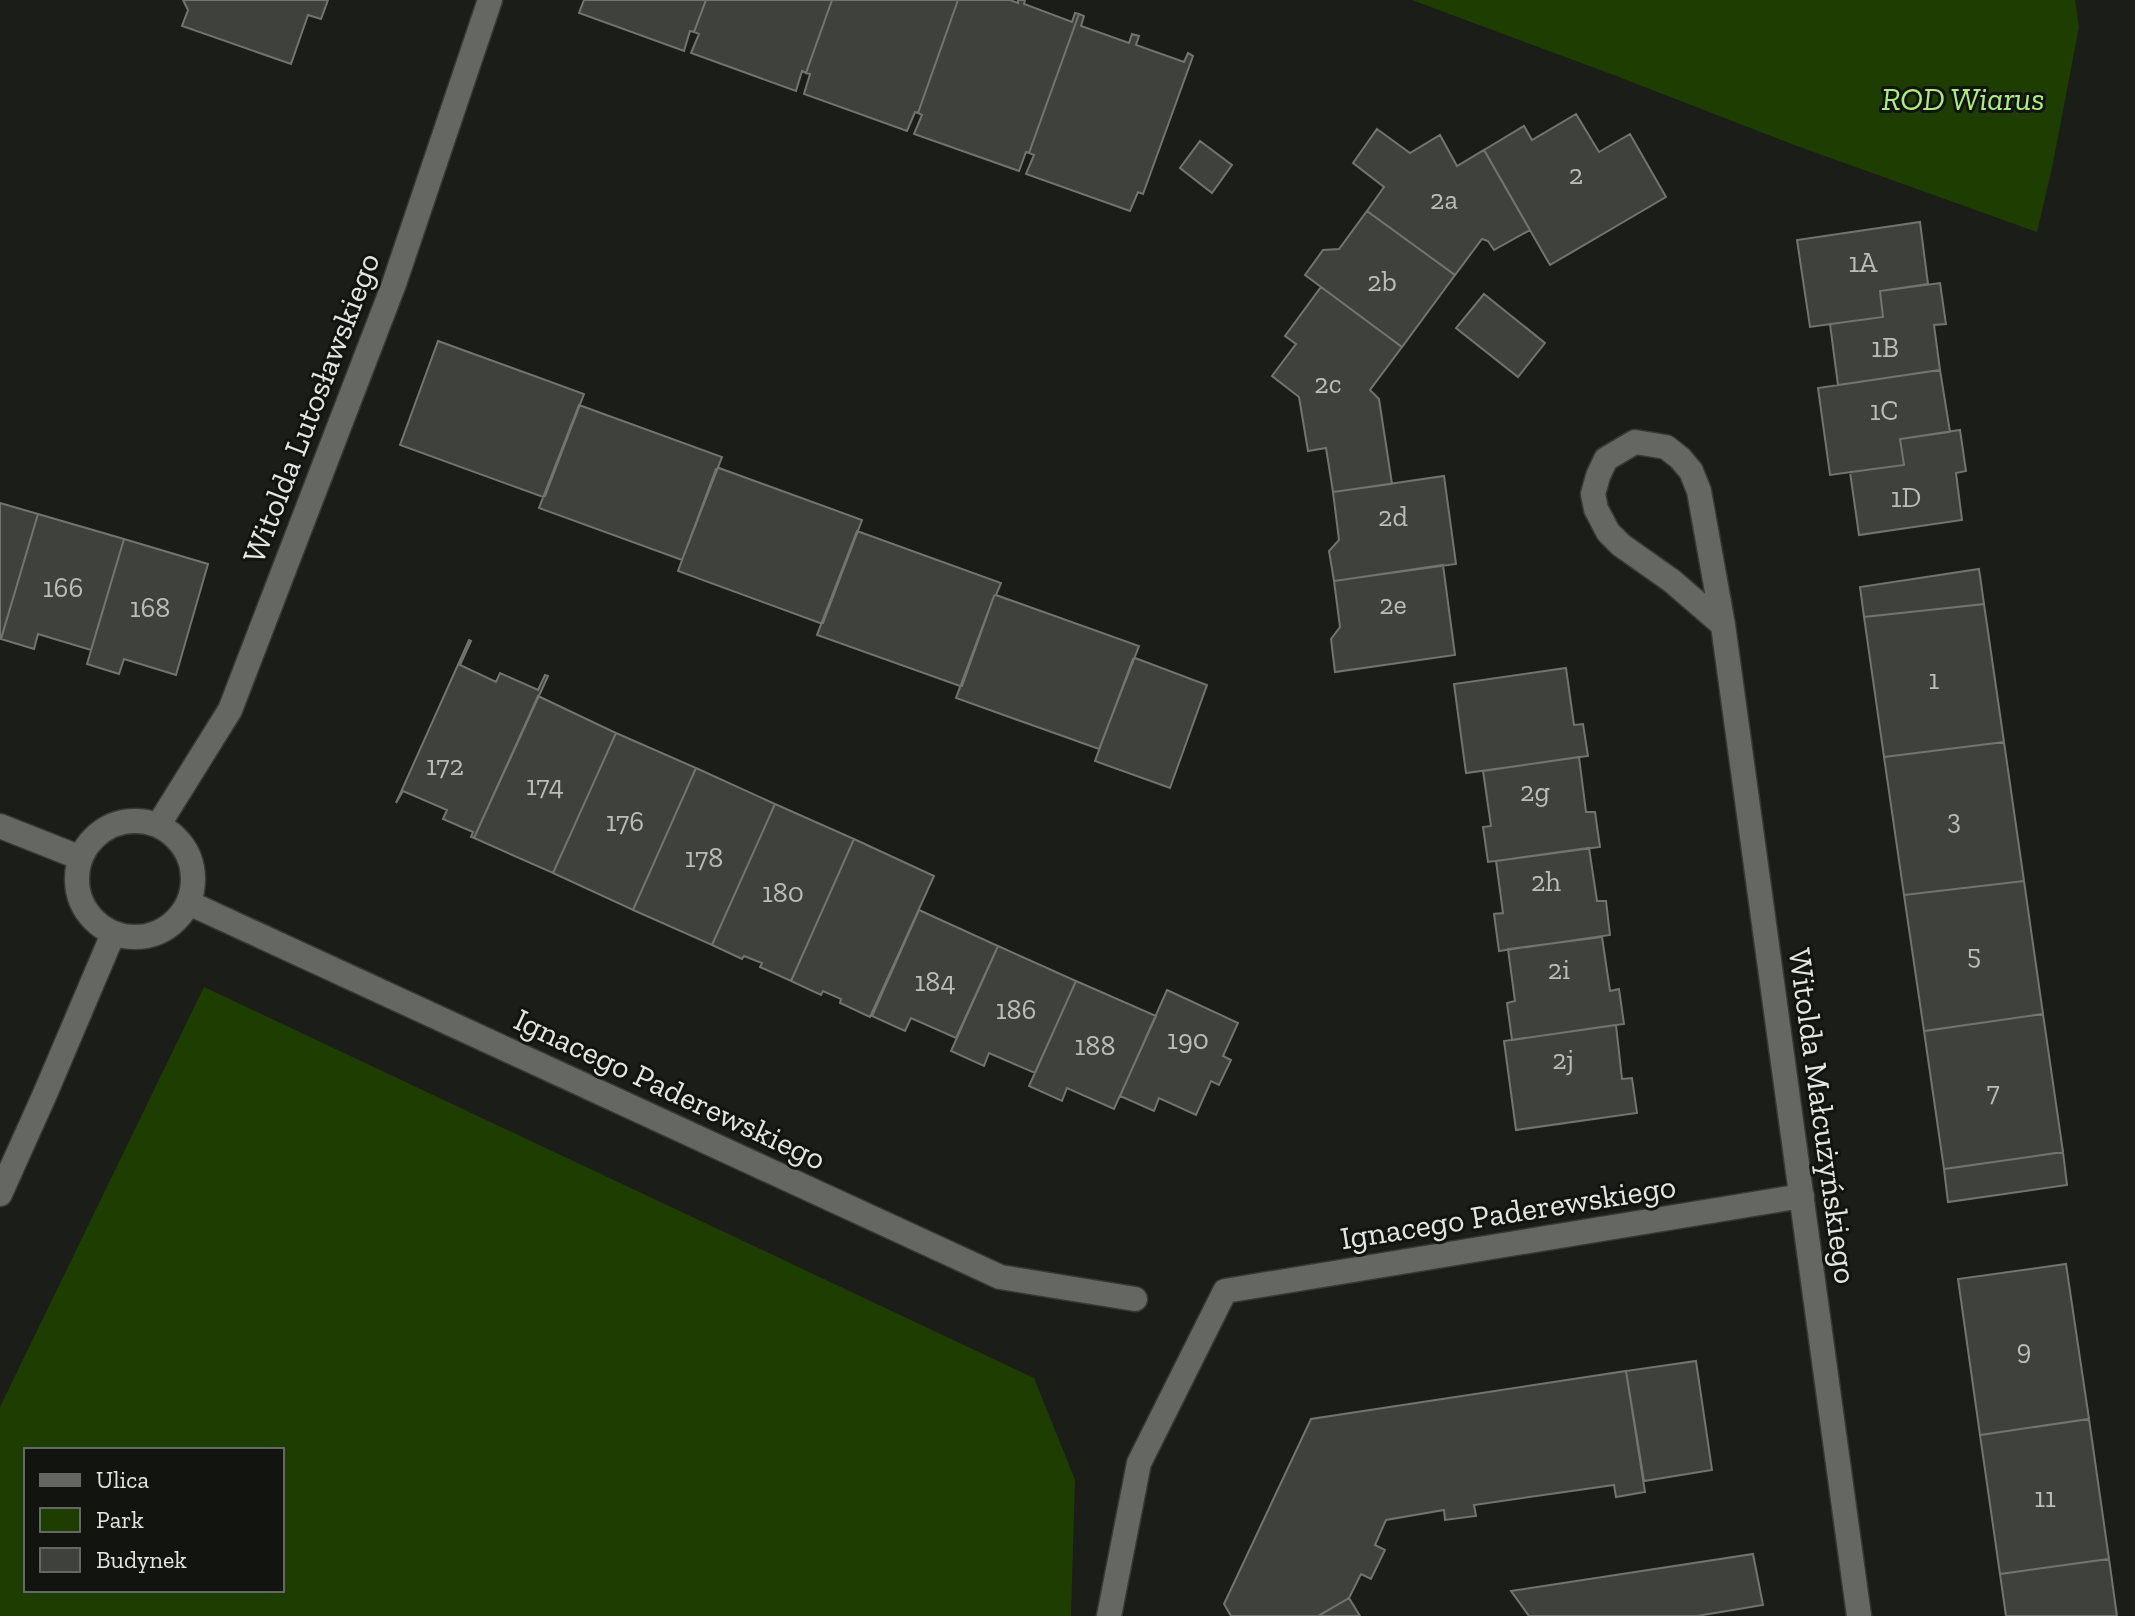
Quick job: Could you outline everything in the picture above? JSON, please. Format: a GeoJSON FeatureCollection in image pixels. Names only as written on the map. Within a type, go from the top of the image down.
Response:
{"type":"FeatureCollection","features":[{"type":"Feature","properties":{"kind":"street","name":"Witolda Lutosławskiego"},"geometry":{"type":"LineString","coordinates":[[159,824],[230,710],[394,284],[490,0]]}},
{"type":"Feature","properties":{"kind":"street","name":"Witolda Małcużyńskiego"},"geometry":{"type":"LineString","coordinates":[[1723,625],[1608,532],[1596,509],[1593,494],[1606,459],[1620,449],[1635,442],[1666,447],[1691,471],[1699,491],[1723,625],[1859,1616]]}},
{"type":"Feature","properties":{"kind":"street"},"geometry":{"type":"LineString","coordinates":[[140,820],[159,824],[186,849],[193,866],[194,884],[189,903],[166,930],[148,937],[131,938],[113,934],[94,921],[81,902],[76,880],[81,858],[90,842],[104,829],[121,821],[140,820]]}},
{"type":"Feature","properties":{"kind":"street"},"geometry":{"type":"LineString","coordinates":[[0,826],[81,858]]}},
{"type":"Feature","properties":{"kind":"street","name":"Ignacego Paderewskiego"},"geometry":{"type":"LineString","coordinates":[[189,903],[1000,1277],[1135,1299]]}},
{"type":"Feature","properties":{"kind":"street"},"geometry":{"type":"LineString","coordinates":[[0,1194],[113,934]]}},
{"type":"Feature","properties":{"kind":"street","name":"Ignacego Paderewskiego"},"geometry":{"type":"LineString","coordinates":[[1109,1616],[1139,1463],[1225,1291],[1802,1196]]}},
{"type":"Feature","properties":{"kind":"green space","name":"ROD Wiarus"},"geometry":{"type":"Polygon","coordinates":[[[1412,0],[2075,0],[2079,27],[2037,232],[1797,146],[1412,0]]]}},
{"type":"Feature","properties":{"kind":"green space"},"geometry":{"type":"Polygon","coordinates":[[[204,987],[1034,1378],[1075,1480],[1071,1616],[0,1616],[0,1407],[204,987]]]}},
{"type":"Feature","properties":{"kind":"building"},"geometry":{"type":"Polygon","coordinates":[[[183,0],[328,0],[321,19],[308,15],[291,64],[182,26],[188,10],[183,0]]]}},
{"type":"Feature","properties":{"kind":"building"},"geometry":{"type":"Polygon","coordinates":[[[584,0],[706,0],[694,32],[690,31],[684,51],[579,13],[584,0]]]}},
{"type":"Feature","properties":{"kind":"building"},"geometry":{"type":"Polygon","coordinates":[[[706,0],[832,0],[806,73],[802,71],[796,91],[691,53],[699,34],[694,32],[706,0]]]}},
{"type":"Feature","properties":{"kind":"building"},"geometry":{"type":"Polygon","coordinates":[[[832,0],[958,0],[918,113],[915,112],[907,131],[804,94],[810,74],[806,73],[832,0]]]}},
{"type":"Feature","properties":{"kind":"building"},"geometry":{"type":"Polygon","coordinates":[[[958,0],[1010,0],[1018,3],[1018,0],[1025,0],[1024,4],[1072,22],[1075,13],[1079,14],[1029,153],[1026,152],[1019,171],[914,134],[922,115],[918,113],[958,0]]]}},
{"type":"Feature","properties":{"kind":"building"},"geometry":{"type":"Polygon","coordinates":[[[1079,14],[1084,16],[1081,26],[1129,43],[1132,34],[1139,36],[1136,45],[1184,62],[1188,53],[1193,56],[1143,194],[1138,192],[1130,211],[1026,174],[1034,155],[1029,153],[1079,14]]]}},
{"type":"Feature","properties":{"kind":"building"},"geometry":{"type":"Polygon","coordinates":[[[1576,114],[1599,152],[1630,134],[1666,197],[1550,265],[1484,150],[1524,126],[1532,140],[1576,114]]]}},
{"type":"Feature","properties":{"kind":"building"},"geometry":{"type":"Polygon","coordinates":[[[1377,129],[1410,153],[1440,135],[1457,166],[1484,150],[1530,230],[1494,250],[1488,241],[1482,239],[1455,275],[1367,211],[1384,187],[1353,163],[1377,129]]]}},
{"type":"Feature","properties":{"kind":"building"},"geometry":{"type":"Polygon","coordinates":[[[1200,141],[1232,165],[1212,193],[1180,168],[1200,141]]]}},
{"type":"Feature","properties":{"kind":"building"},"geometry":{"type":"Polygon","coordinates":[[[1367,211],[1455,275],[1402,347],[1305,275],[1323,250],[1339,249],[1367,211]]]}},
{"type":"Feature","properties":{"kind":"building"},"geometry":{"type":"Polygon","coordinates":[[[1920,222],[1928,284],[1880,291],[1883,317],[1810,327],[1797,240],[1920,222]]]}},
{"type":"Feature","properties":{"kind":"building"},"geometry":{"type":"Polygon","coordinates":[[[1940,283],[1946,324],[1934,325],[1940,370],[1838,385],[1830,324],[1883,317],[1880,291],[1940,283]]]}},
{"type":"Feature","properties":{"kind":"building"},"geometry":{"type":"Polygon","coordinates":[[[1321,287],[1402,347],[1370,390],[1379,399],[1392,484],[1333,492],[1326,448],[1308,451],[1299,397],[1272,376],[1296,344],[1285,336],[1321,287]]]}},
{"type":"Feature","properties":{"kind":"building"},"geometry":{"type":"Polygon","coordinates":[[[1484,294],[1545,343],[1518,377],[1456,328],[1484,294]]]}},
{"type":"Feature","properties":{"kind":"building"},"geometry":{"type":"Polygon","coordinates":[[[438,341],[584,394],[545,496],[400,445],[438,341]]]}},
{"type":"Feature","properties":{"kind":"building"},"geometry":{"type":"Polygon","coordinates":[[[1940,370],[1950,432],[1900,439],[1904,465],[1830,475],[1818,388],[1940,370]]]}},
{"type":"Feature","properties":{"kind":"building"},"geometry":{"type":"Polygon","coordinates":[[[579,405],[722,457],[682,560],[539,508],[579,405]]]}},
{"type":"Feature","properties":{"kind":"building"},"geometry":{"type":"Polygon","coordinates":[[[1960,430],[1966,471],[1956,473],[1962,520],[1859,535],[1850,472],[1904,465],[1900,439],[1960,430]]]}},
{"type":"Feature","properties":{"kind":"building"},"geometry":{"type":"Polygon","coordinates":[[[716,469],[862,520],[823,623],[678,571],[716,469]]]}},
{"type":"Feature","properties":{"kind":"building"},"geometry":{"type":"Polygon","coordinates":[[[1444,476],[1456,564],[1334,581],[1329,551],[1339,540],[1333,492],[1444,476]]]}},
{"type":"Feature","properties":{"kind":"building"},"geometry":{"type":"Polygon","coordinates":[[[0,503],[38,514],[1,639],[0,639],[0,503]]]}},
{"type":"Feature","properties":{"kind":"building"},"geometry":{"type":"Polygon","coordinates":[[[38,514],[124,539],[91,650],[38,634],[34,649],[1,639],[38,514]]]}},
{"type":"Feature","properties":{"kind":"building"},"geometry":{"type":"Polygon","coordinates":[[[857,531],[1001,583],[962,686],[817,635],[857,531]]]}},
{"type":"Feature","properties":{"kind":"building"},"geometry":{"type":"Polygon","coordinates":[[[124,539],[208,564],[176,675],[124,659],[119,674],[87,664],[124,539]]]}},
{"type":"Feature","properties":{"kind":"building"},"geometry":{"type":"Polygon","coordinates":[[[1443,565],[1455,655],[1335,672],[1331,639],[1340,627],[1334,581],[1443,565]]]}},
{"type":"Feature","properties":{"kind":"building"},"geometry":{"type":"Polygon","coordinates":[[[1979,569],[1984,604],[1864,617],[1860,587],[1979,569]]]}},
{"type":"Feature","properties":{"kind":"building"},"geometry":{"type":"Polygon","coordinates":[[[996,595],[1139,646],[1099,749],[956,698],[996,595]]]}},
{"type":"Feature","properties":{"kind":"building"},"geometry":{"type":"Polygon","coordinates":[[[1984,604],[2004,742],[1884,757],[1864,617],[1984,604]]]}},
{"type":"Feature","properties":{"kind":"building"},"geometry":{"type":"Polygon","coordinates":[[[469,640],[460,665],[496,682],[500,673],[538,690],[545,675],[548,676],[474,838],[471,837],[473,832],[443,819],[447,810],[403,791],[396,803],[469,640]]]}},
{"type":"Feature","properties":{"kind":"building"},"geometry":{"type":"Polygon","coordinates":[[[1135,658],[1207,685],[1170,788],[1095,761],[1135,658]]]}},
{"type":"Feature","properties":{"kind":"building"},"geometry":{"type":"Polygon","coordinates":[[[1566,668],[1574,725],[1583,724],[1588,756],[1466,773],[1454,684],[1566,668]]]}},
{"type":"Feature","properties":{"kind":"building"},"geometry":{"type":"Polygon","coordinates":[[[538,696],[616,733],[553,873],[474,838],[538,696]]]}},
{"type":"Feature","properties":{"kind":"building"},"geometry":{"type":"Polygon","coordinates":[[[616,733],[696,768],[633,910],[553,873],[616,733]]]}},
{"type":"Feature","properties":{"kind":"building"},"geometry":{"type":"Polygon","coordinates":[[[2004,742],[2024,881],[1904,895],[1884,757],[2004,742]]]}},
{"type":"Feature","properties":{"kind":"building"},"geometry":{"type":"Polygon","coordinates":[[[1579,757],[1586,812],[1595,812],[1600,847],[1488,862],[1483,827],[1491,826],[1483,771],[1579,757]]]}},
{"type":"Feature","properties":{"kind":"building"},"geometry":{"type":"Polygon","coordinates":[[[696,768],[775,804],[712,945],[633,910],[696,768]]]}},
{"type":"Feature","properties":{"kind":"building"},"geometry":{"type":"Polygon","coordinates":[[[775,804],[854,839],[791,981],[760,967],[762,963],[744,956],[742,959],[712,945],[775,804]]]}},
{"type":"Feature","properties":{"kind":"building"},"geometry":{"type":"Polygon","coordinates":[[[854,839],[934,876],[870,1017],[840,1003],[841,999],[823,991],[821,995],[791,981],[854,839]]]}},
{"type":"Feature","properties":{"kind":"building"},"geometry":{"type":"Polygon","coordinates":[[[1589,848],[1597,901],[1606,901],[1610,935],[1499,951],[1494,914],[1503,913],[1496,861],[1589,848]]]}},
{"type":"Feature","properties":{"kind":"building"},"geometry":{"type":"Polygon","coordinates":[[[2024,881],[2043,1014],[1924,1031],[1904,895],[2024,881]]]}},
{"type":"Feature","properties":{"kind":"building"},"geometry":{"type":"Polygon","coordinates":[[[919,910],[998,946],[956,1038],[911,1018],[905,1031],[872,1016],[919,910]]]}},
{"type":"Feature","properties":{"kind":"building"},"geometry":{"type":"Polygon","coordinates":[[[1602,937],[1610,991],[1619,989],[1624,1024],[1512,1040],[1507,1003],[1515,1001],[1508,949],[1602,937]]]}},
{"type":"Feature","properties":{"kind":"building"},"geometry":{"type":"Polygon","coordinates":[[[998,946],[1076,981],[1035,1073],[989,1053],[984,1066],[951,1051],[998,946]]]}},
{"type":"Feature","properties":{"kind":"building"},"geometry":{"type":"Polygon","coordinates":[[[1076,981],[1156,1016],[1114,1109],[1067,1088],[1062,1101],[1029,1086],[1076,981]]]}},
{"type":"Feature","properties":{"kind":"building"},"geometry":{"type":"Polygon","coordinates":[[[1167,990],[1238,1023],[1223,1056],[1231,1060],[1219,1085],[1211,1081],[1196,1115],[1159,1098],[1154,1111],[1120,1096],[1167,990]]]}},
{"type":"Feature","properties":{"kind":"building"},"geometry":{"type":"Polygon","coordinates":[[[2043,1014],[2063,1152],[1944,1169],[1924,1031],[2043,1014]]]}},
{"type":"Feature","properties":{"kind":"building"},"geometry":{"type":"Polygon","coordinates":[[[1616,1025],[1622,1079],[1632,1078],[1637,1113],[1516,1130],[1504,1041],[1616,1025]]]}},
{"type":"Feature","properties":{"kind":"building"},"geometry":{"type":"Polygon","coordinates":[[[2063,1152],[2067,1185],[1948,1202],[1944,1169],[2063,1152]]]}},
{"type":"Feature","properties":{"kind":"building"},"geometry":{"type":"Polygon","coordinates":[[[2066,1264],[2089,1419],[1980,1435],[1958,1279],[2066,1264]]]}},
{"type":"Feature","properties":{"kind":"building"},"geometry":{"type":"Polygon","coordinates":[[[1696,1361],[1712,1470],[1644,1481],[1626,1371],[1696,1361]]]}},
{"type":"Feature","properties":{"kind":"building"},"geometry":{"type":"Polygon","coordinates":[[[1626,1371],[1645,1492],[1616,1497],[1614,1485],[1474,1505],[1476,1516],[1445,1520],[1444,1510],[1386,1520],[1375,1545],[1385,1550],[1371,1579],[1361,1574],[1349,1598],[1318,1616],[1231,1616],[1224,1604],[1311,1419],[1626,1371]]]}},
{"type":"Feature","properties":{"kind":"building"},"geometry":{"type":"Polygon","coordinates":[[[2089,1419],[2109,1559],[2000,1574],[1980,1435],[2089,1419]]]}},
{"type":"Feature","properties":{"kind":"building"},"geometry":{"type":"Polygon","coordinates":[[[1753,1554],[1763,1605],[1697,1616],[1529,1616],[1511,1591],[1753,1554]]]}},
{"type":"Feature","properties":{"kind":"building"},"geometry":{"type":"Polygon","coordinates":[[[2109,1559],[2117,1616],[2006,1616],[2000,1574],[2109,1559]]]}},
{"type":"Feature","properties":{"kind":"building"},"geometry":{"type":"Polygon","coordinates":[[[1349,1598],[1360,1616],[1318,1616],[1349,1598]]]}}]}
